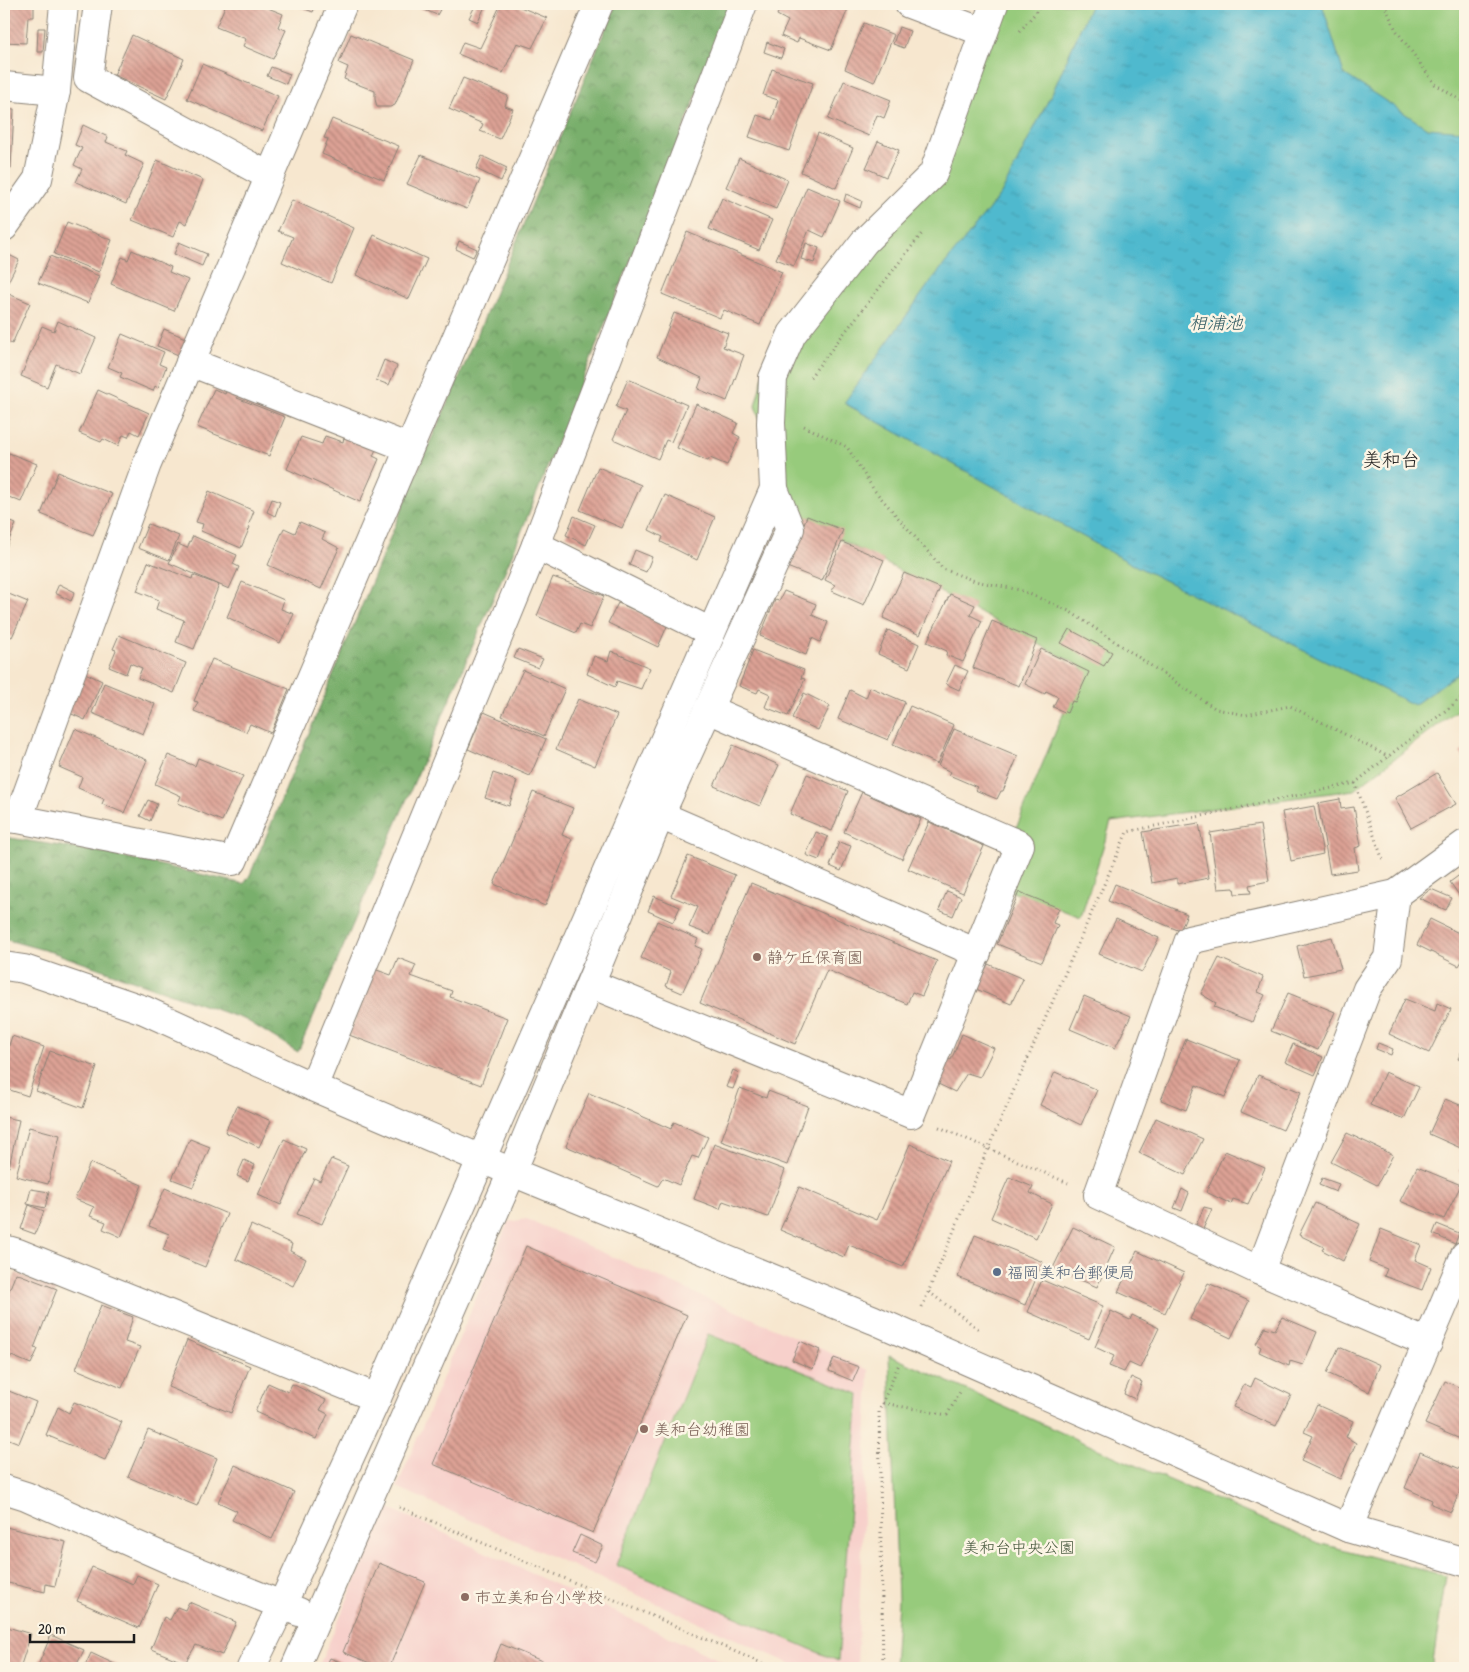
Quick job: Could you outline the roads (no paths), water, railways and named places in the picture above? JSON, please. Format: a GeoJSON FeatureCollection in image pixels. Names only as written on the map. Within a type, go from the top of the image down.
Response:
{"type":"FeatureCollection","features":[{"type":"Feature","properties":{"kind":"street"},"geometry":{"type":"LineString","coordinates":[[4,227],[38,179],[56,91],[64,4]]}},
{"type":"Feature","properties":{"kind":"street"},"geometry":{"type":"LineString","coordinates":[[98,4],[88,78],[269,176]]}},
{"type":"Feature","properties":{"kind":"street"},"geometry":{"type":"LineString","coordinates":[[344,4],[147,464],[11,819],[233,861],[598,4]]}},
{"type":"Feature","properties":{"kind":"street"},"geometry":{"type":"LineString","coordinates":[[313,1087],[536,545],[743,4]]}},
{"type":"Feature","properties":{"kind":"street"},"geometry":{"type":"LineString","coordinates":[[909,4],[984,32]]}},
{"type":"Feature","properties":{"kind":"street"},"geometry":{"type":"LineString","coordinates":[[294,1668],[512,1172],[660,816],[790,529],[774,489],[771,423],[773,378],[792,334],[864,242],[933,174],[994,4]]}},
{"type":"Feature","properties":{"kind":"street"},"geometry":{"type":"LineString","coordinates":[[4,86],[56,91]]}},
{"type":"Feature","properties":{"kind":"street"},"geometry":{"type":"LineString","coordinates":[[190,362],[409,448]]}},
{"type":"Feature","properties":{"kind":"street"},"geometry":{"type":"LineString","coordinates":[[251,1668],[282,1606],[377,1398],[774,489]]}},
{"type":"Feature","properties":{"kind":"street"},"geometry":{"type":"LineString","coordinates":[[536,545],[712,632]]}},
{"type":"Feature","properties":{"kind":"street"},"geometry":{"type":"LineString","coordinates":[[591,984],[911,1114],[1020,845],[708,709]]}},
{"type":"Feature","properties":{"kind":"street"},"geometry":{"type":"LineString","coordinates":[[660,816],[977,953]]}},
{"type":"Feature","properties":{"kind":"street"},"geometry":{"type":"LineString","coordinates":[[1428,1342],[1260,1271],[1098,1196],[1189,940],[1396,894],[1465,844]]}},
{"type":"Feature","properties":{"kind":"street"},"geometry":{"type":"LineString","coordinates":[[1260,1271],[1367,989],[1388,958],[1396,894]]}},
{"type":"Feature","properties":{"kind":"street"},"geometry":{"type":"LineString","coordinates":[[4,966],[24,969],[144,1010],[313,1087],[512,1172],[864,1317],[1348,1528],[1465,1562]]}},
{"type":"Feature","properties":{"kind":"street"},"geometry":{"type":"LineString","coordinates":[[4,1249],[377,1398]]}},
{"type":"Feature","properties":{"kind":"street"},"geometry":{"type":"LineString","coordinates":[[1348,1528],[1465,1255]]}},
{"type":"Feature","properties":{"kind":"street"},"geometry":{"type":"LineString","coordinates":[[4,1489],[26,1496],[177,1563],[316,1620]]}},
{"type":"Feature","properties":{"kind":"water","name":"相浦池"},"geometry":{"type":"Polygon","coordinates":[[[1091,4],[1322,4],[1344,74],[1427,128],[1465,131],[1465,668],[1414,705],[1132,564],[844,403],[931,281],[1001,194],[1054,89],[1091,4]]]}},
{"type":"Feature","properties":{"kind":"place","name":"静ケ丘保育園"},"geometry":{"type":"Point","coordinates":[757,957]}},
{"type":"Feature","properties":{"kind":"place","name":"福岡美和台郵便局"},"geometry":{"type":"Point","coordinates":[997,1272]}},
{"type":"Feature","properties":{"kind":"place","name":"美和台幼稚園"},"geometry":{"type":"Point","coordinates":[644,1429]}},
{"type":"Feature","properties":{"kind":"place","name":"市立美和台小学校"},"geometry":{"type":"Point","coordinates":[465,1597]}},
{"type":"Feature","properties":{"kind":"district","name":"美和台"},"geometry":{"type":"Point","coordinates":[1391,459]}},
{"type":"Feature","properties":{"kind":"park label","name":"美和台中央公園"},"geometry":{"type":"Point","coordinates":[1019,1547]}}]}
